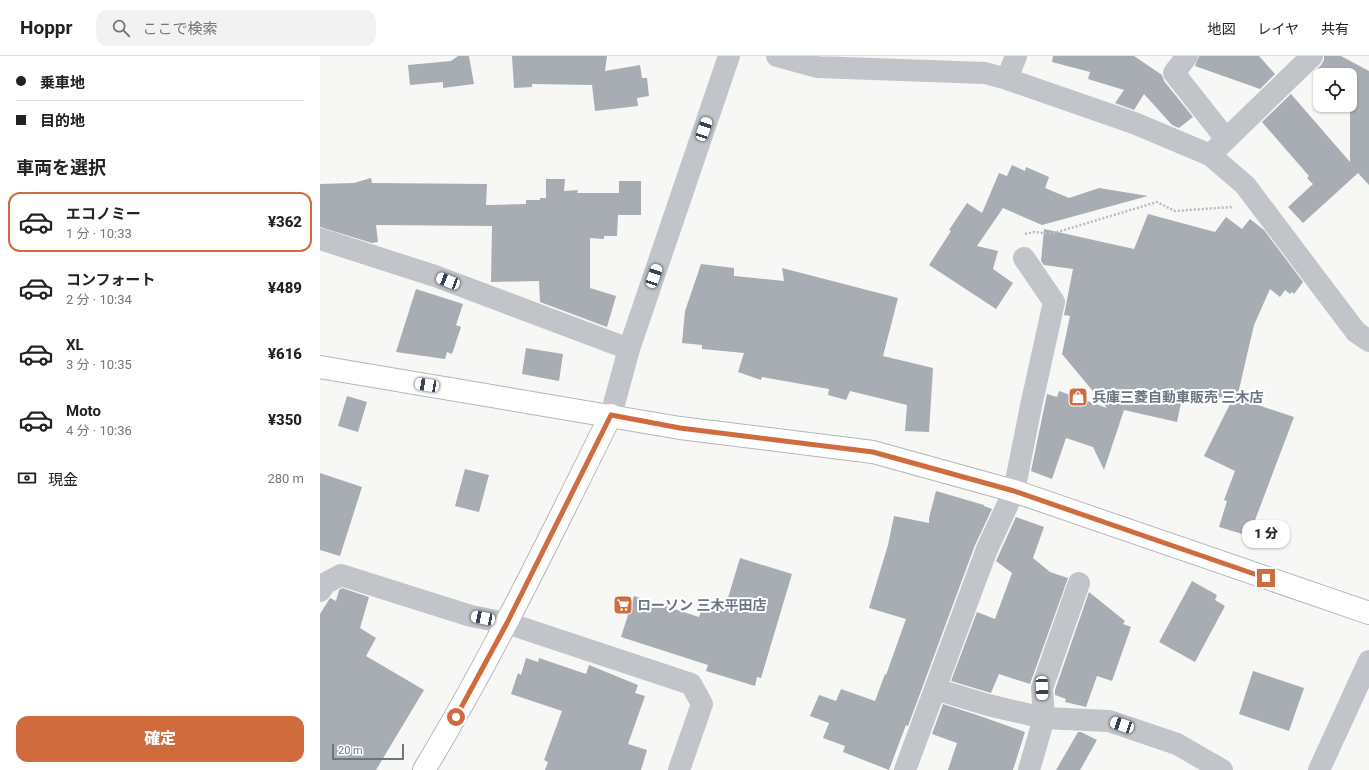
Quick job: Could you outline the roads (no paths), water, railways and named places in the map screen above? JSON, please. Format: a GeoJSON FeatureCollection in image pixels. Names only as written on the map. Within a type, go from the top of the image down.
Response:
{"type":"FeatureCollection","features":[{"type":"Feature","properties":{"kind":"street"},"geometry":{"type":"LineString","coordinates":[[424,770],[448,730],[507,623],[611,415],[629,349],[729,56]]}},
{"type":"Feature","properties":{"kind":"street"},"geometry":{"type":"LineString","coordinates":[[776,56],[817,67],[985,73],[1134,122],[1210,154],[1245,185],[1356,332],[1369,341]]}},
{"type":"Feature","properties":{"kind":"street"},"geometry":{"type":"LineString","coordinates":[[1007,79],[1016,56]]}},
{"type":"Feature","properties":{"kind":"street"},"geometry":{"type":"LineString","coordinates":[[1187,56],[1174,73],[1226,139]]}},
{"type":"Feature","properties":{"kind":"street"},"geometry":{"type":"LineString","coordinates":[[1210,154],[1312,56]]}},
{"type":"Feature","properties":{"kind":"street"},"geometry":{"type":"LineString","coordinates":[[320,239],[435,276],[629,349]]}},
{"type":"Feature","properties":{"kind":"street"},"geometry":{"type":"LineString","coordinates":[[905,770],[987,549],[1014,491],[1054,302],[1024,258]]}},
{"type":"Feature","properties":{"kind":"street"},"geometry":{"type":"LineString","coordinates":[[320,367],[611,415],[680,428],[873,452],[1014,491],[1369,613]]}},
{"type":"Feature","properties":{"kind":"street"},"geometry":{"type":"LineString","coordinates":[[320,591],[326,583],[341,575],[471,616],[507,623],[691,684],[702,704],[679,770]]}},
{"type":"Feature","properties":{"kind":"street"},"geometry":{"type":"LineString","coordinates":[[1029,770],[1044,718],[1042,688],[1079,583]]}},
{"type":"Feature","properties":{"kind":"street"},"geometry":{"type":"LineString","coordinates":[[1319,770],[1369,662]]}},
{"type":"Feature","properties":{"kind":"street"},"geometry":{"type":"LineString","coordinates":[[935,690],[988,705],[1044,718],[1109,720],[1177,744],[1222,770]]}},
{"type":"Feature","properties":{"kind":"place","name":"兵庫三菱自動車販売 三木店"},"geometry":{"type":"Point","coordinates":[1078,397]}},
{"type":"Feature","properties":{"kind":"place","name":"ローソン 三木平田店"},"geometry":{"type":"Point","coordinates":[623,605]}}]}
